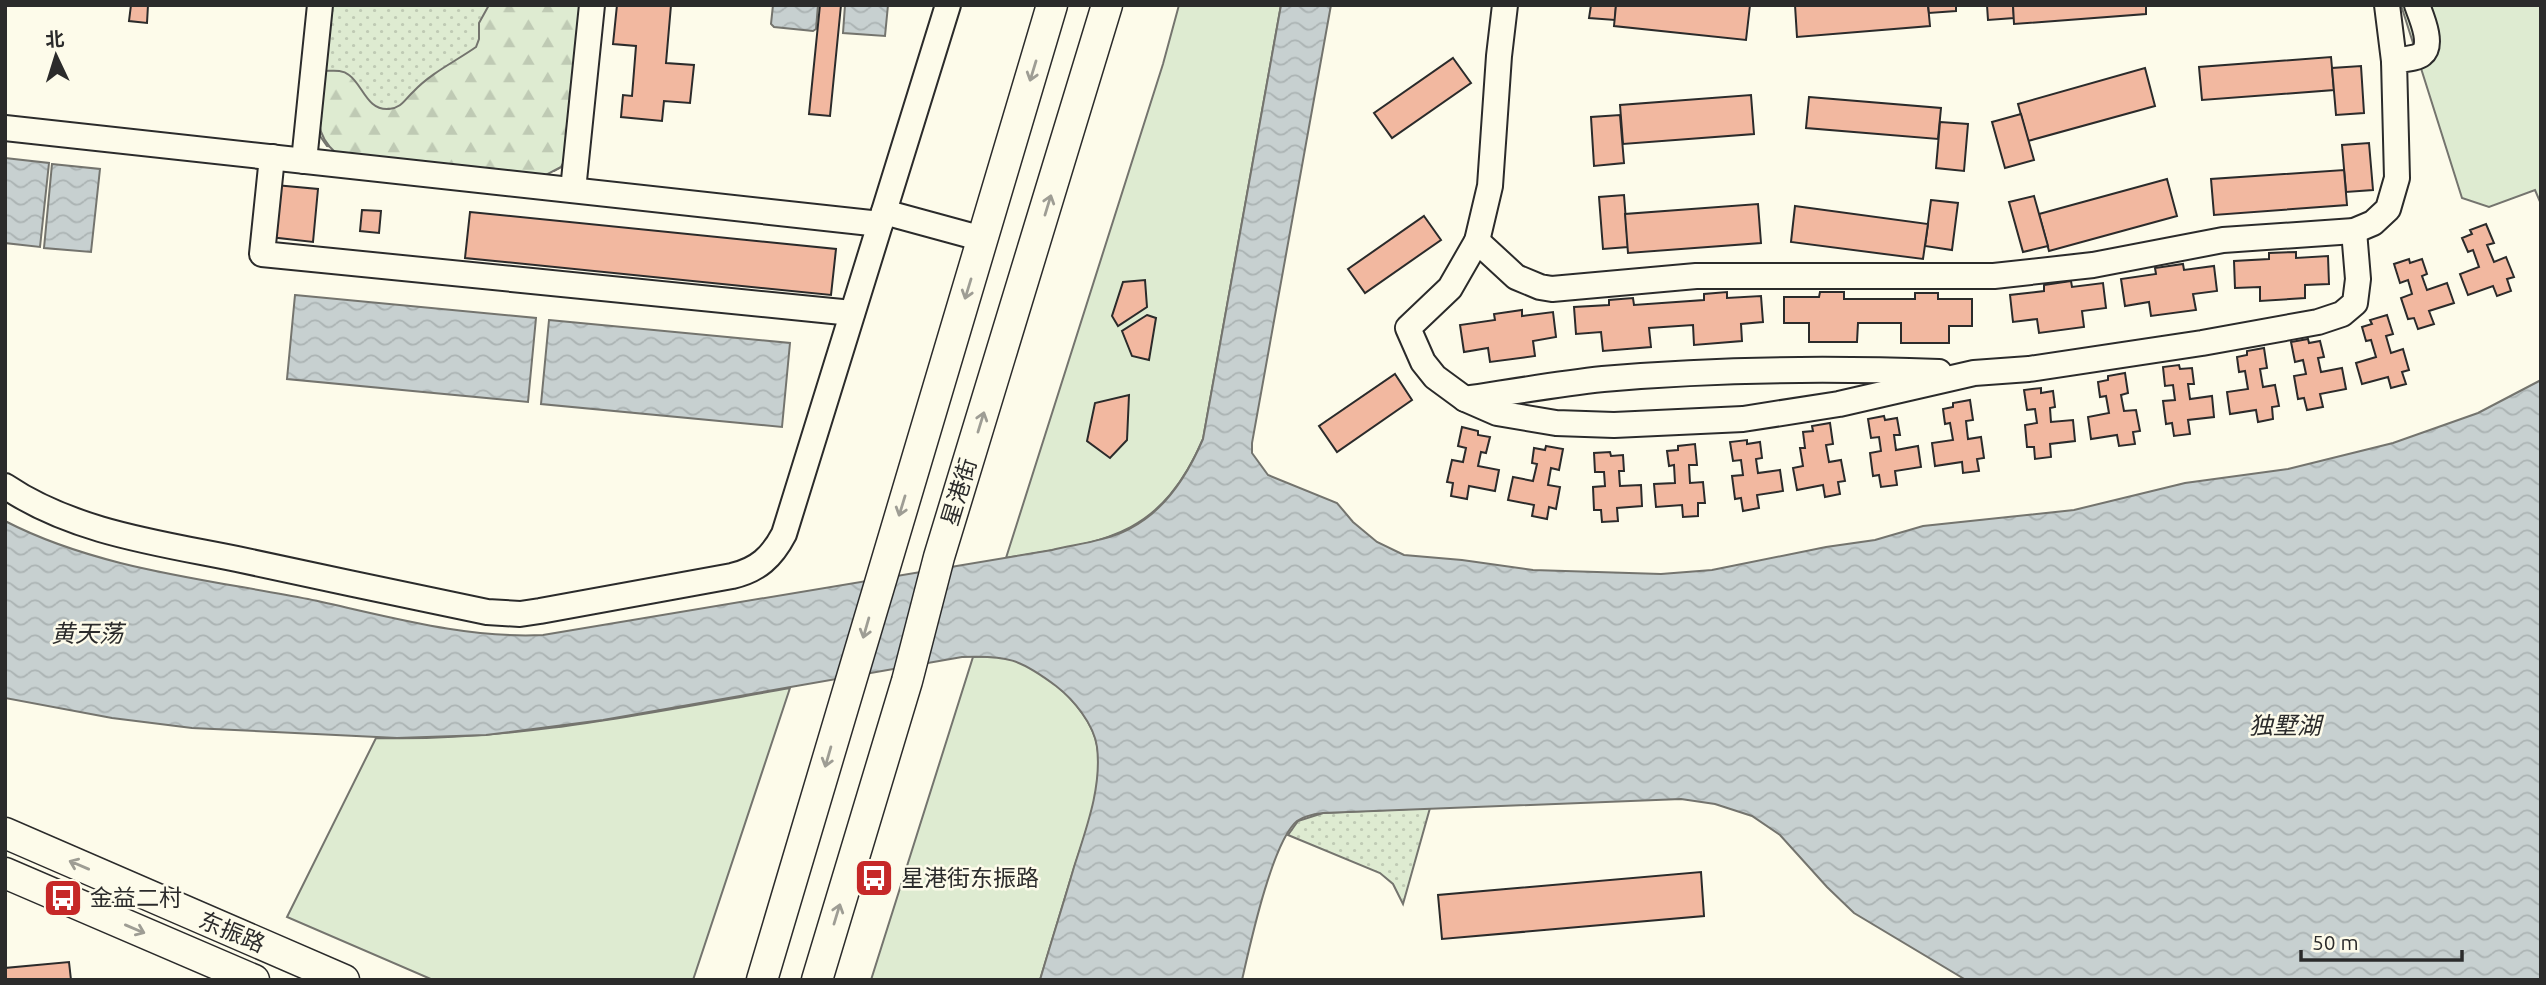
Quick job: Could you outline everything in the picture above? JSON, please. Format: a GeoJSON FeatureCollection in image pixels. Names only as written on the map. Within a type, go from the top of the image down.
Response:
{"type":"FeatureCollection","features":[{"type":"Feature","properties":{"kind":"main road"},"geometry":{"type":"LineString","coordinates":[[762,980],[1052,5]]}},
{"type":"Feature","properties":{"kind":"main road","name":"星港街"},"geometry":{"type":"LineString","coordinates":[[817,980],[907,681],[939,557],[1108,5]]}},
{"type":"Feature","properties":{"kind":"main road","name":"东振路"},"geometry":{"type":"LineString","coordinates":[[5,833],[344,980]]}},
{"type":"Feature","properties":{"kind":"main road","name":"东振路"},"geometry":{"type":"LineString","coordinates":[[5,873],[254,980]]}},
{"type":"Feature","properties":{"kind":"street"},"geometry":{"type":"LineString","coordinates":[[304,161],[320,5]]}},
{"type":"Feature","properties":{"kind":"street"},"geometry":{"type":"LineString","coordinates":[[573,190],[592,5]]}},
{"type":"Feature","properties":{"kind":"street"},"geometry":{"type":"LineString","coordinates":[[5,486],[51,512],[118,534],[487,612],[530,613],[745,573],[769,559],[784,534],[948,5]]}},
{"type":"Feature","properties":{"kind":"street"},"geometry":{"type":"LineString","coordinates":[[1505,5],[1490,186],[1477,240],[1450,288],[1408,328],[1423,362],[1435,377],[1465,399],[1497,414],[1556,423],[1614,425],[1701,422],[1780,414],[1839,404],[1974,373]]}},
{"type":"Feature","properties":{"kind":"street"},"geometry":{"type":"LineString","coordinates":[[1477,240],[1516,277],[1540,287],[1564,289],[1654,278],[1696,276],[2008,275],[2093,265],[2222,240],[2354,231],[2381,218],[2388,209],[2397,178],[2394,61],[2387,5]]}},
{"type":"Feature","properties":{"kind":"street"},"geometry":{"type":"LineString","coordinates":[[2394,61],[2425,51],[2427,40],[2417,5]]}},
{"type":"Feature","properties":{"kind":"street"},"geometry":{"type":"LineString","coordinates":[[5,128],[573,190],[882,218],[983,239]]}},
{"type":"Feature","properties":{"kind":"street"},"geometry":{"type":"LineString","coordinates":[[272,157],[262,254],[852,313]]}},
{"type":"Feature","properties":{"kind":"street"},"geometry":{"type":"LineString","coordinates":[[1465,399],[1601,379],[1751,370],[1866,369],[1974,373],[2029,369],[2202,344],[2318,322],[2342,314],[2355,303],[2358,292],[2354,231]]}},
{"type":"Feature","properties":{"kind":"green space"},"geometry":{"type":"Polygon","coordinates":[[[329,5],[584,5],[561,167],[554,171],[327,146],[320,136],[329,5]]]}},
{"type":"Feature","properties":{"kind":"green space"},"geometry":{"type":"Polygon","coordinates":[[[489,5],[584,5],[568,154],[561,167],[544,176],[336,153],[322,135],[319,125],[323,71],[346,73],[375,106],[382,109],[397,107],[428,78],[476,47],[479,23],[489,5]]]}},
{"type":"Feature","properties":{"kind":"green space"},"geometry":{"type":"Polygon","coordinates":[[[1179,5],[1281,5],[1203,439],[1186,472],[1168,498],[1125,530],[1072,547],[1006,558],[1163,64],[1179,5]]]}},
{"type":"Feature","properties":{"kind":"green space"},"geometry":{"type":"Polygon","coordinates":[[[2401,5],[2541,5],[2541,204],[2535,190],[2489,207],[2462,198],[2401,5]]]}},
{"type":"Feature","properties":{"kind":"green space"},"geometry":{"type":"Polygon","coordinates":[[[992,656],[1018,661],[1055,684],[1086,719],[1097,745],[1099,761],[1096,793],[1040,980],[871,980],[973,657],[992,656]]]}},
{"type":"Feature","properties":{"kind":"green space"},"geometry":{"type":"Polygon","coordinates":[[[790,688],[693,980],[433,980],[287,917],[376,738],[480,735],[584,724],[790,688]]]}},
{"type":"Feature","properties":{"kind":"green space"},"geometry":{"type":"Polygon","coordinates":[[[1430,808],[1403,904],[1393,884],[1380,873],[1288,835],[1298,821],[1323,813],[1430,808]]]}},
{"type":"Feature","properties":{"kind":"water"},"geometry":{"type":"Polygon","coordinates":[[[773,5],[818,5],[816,29],[813,31],[774,27],[771,24],[773,5]]]}},
{"type":"Feature","properties":{"kind":"water"},"geometry":{"type":"Polygon","coordinates":[[[845,5],[888,5],[885,36],[843,33],[845,5]]]}},
{"type":"Feature","properties":{"kind":"water","name":"独墅湖"},"geometry":{"type":"Polygon","coordinates":[[[1281,5],[1331,5],[1252,453],[1268,475],[1337,503],[1353,522],[1377,542],[1404,555],[1533,570],[1661,574],[1712,570],[1875,540],[1923,526],[2074,510],[2185,483],[2288,469],[2393,443],[2478,413],[2541,380],[2541,980],[1966,980],[1854,913],[1780,835],[1752,816],[1715,804],[1681,799],[1323,813],[1310,816],[1297,821],[1279,850],[1263,895],[1242,980],[1040,980],[1092,808],[1097,777],[1097,747],[1087,721],[1069,698],[1056,686],[1022,664],[1002,658],[962,657],[603,720],[486,735],[397,738],[192,728],[112,718],[5,698],[5,521],[77,551],[115,562],[454,630],[513,635],[543,635],[1052,550],[1101,539],[1129,529],[1154,512],[1174,490],[1203,439],[1281,5]]]}},
{"type":"Feature","properties":{"kind":"water"},"geometry":{"type":"Polygon","coordinates":[[[5,158],[49,163],[40,247],[5,243],[5,158]]]}},
{"type":"Feature","properties":{"kind":"water"},"geometry":{"type":"Polygon","coordinates":[[[52,164],[100,169],[91,252],[44,248],[52,164]]]}},
{"type":"Feature","properties":{"kind":"water"},"geometry":{"type":"Polygon","coordinates":[[[295,295],[536,318],[528,402],[287,379],[295,295]]]}},
{"type":"Feature","properties":{"kind":"water"},"geometry":{"type":"Polygon","coordinates":[[[549,320],[790,343],[782,427],[541,404],[549,320]]]}},
{"type":"Feature","properties":{"kind":"building"},"geometry":{"type":"Polygon","coordinates":[[[131,5],[148,5],[147,23],[129,21],[131,5]]]}},
{"type":"Feature","properties":{"kind":"building"},"geometry":{"type":"Polygon","coordinates":[[[617,5],[671,5],[666,63],[694,65],[690,103],[664,101],[662,121],[621,117],[623,95],[632,96],[636,46],[613,44],[617,5]]]}},
{"type":"Feature","properties":{"kind":"building"},"geometry":{"type":"Polygon","coordinates":[[[820,5],[841,5],[830,116],[809,114],[820,5]]]}},
{"type":"Feature","properties":{"kind":"building"},"geometry":{"type":"Polygon","coordinates":[[[1591,5],[1616,5],[1615,20],[1589,18],[1591,5]]]}},
{"type":"Feature","properties":{"kind":"building"},"geometry":{"type":"Polygon","coordinates":[[[1616,5],[1750,5],[1746,40],[1614,26],[1616,5]]]}},
{"type":"Feature","properties":{"kind":"building"},"geometry":{"type":"Polygon","coordinates":[[[1795,5],[1928,5],[1930,26],[1797,37],[1795,5]]]}},
{"type":"Feature","properties":{"kind":"building"},"geometry":{"type":"Polygon","coordinates":[[[1928,5],[1956,5],[1956,11],[1929,13],[1928,5]]]}},
{"type":"Feature","properties":{"kind":"building"},"geometry":{"type":"Polygon","coordinates":[[[1987,5],[2013,5],[2014,18],[1988,20],[1987,5]]]}},
{"type":"Feature","properties":{"kind":"building"},"geometry":{"type":"Polygon","coordinates":[[[2013,5],[2146,5],[2146,14],[2014,24],[2013,5]]]}},
{"type":"Feature","properties":{"kind":"building"},"geometry":{"type":"Polygon","coordinates":[[[2331,57],[2334,90],[2202,100],[2199,67],[2331,57]]]}},
{"type":"Feature","properties":{"kind":"building"},"geometry":{"type":"Polygon","coordinates":[[[1453,58],[1471,83],[1392,138],[1374,113],[1453,58]]]}},
{"type":"Feature","properties":{"kind":"building"},"geometry":{"type":"Polygon","coordinates":[[[2361,66],[2364,113],[2336,115],[2332,68],[2361,66]]]}},
{"type":"Feature","properties":{"kind":"building"},"geometry":{"type":"Polygon","coordinates":[[[2145,68],[2155,106],[2028,141],[2018,104],[2145,68]]]}},
{"type":"Feature","properties":{"kind":"building"},"geometry":{"type":"Polygon","coordinates":[[[1751,95],[1754,134],[1623,144],[1620,105],[1751,95]]]}},
{"type":"Feature","properties":{"kind":"building"},"geometry":{"type":"Polygon","coordinates":[[[1809,97],[1941,108],[1938,139],[1806,128],[1809,97]]]}},
{"type":"Feature","properties":{"kind":"building"},"geometry":{"type":"Polygon","coordinates":[[[2021,114],[2034,160],[2005,168],[1992,122],[2021,114]]]}},
{"type":"Feature","properties":{"kind":"building"},"geometry":{"type":"Polygon","coordinates":[[[1620,115],[1624,163],[1594,166],[1591,117],[1620,115]]]}},
{"type":"Feature","properties":{"kind":"building"},"geometry":{"type":"Polygon","coordinates":[[[1940,122],[1968,124],[1964,171],[1936,168],[1940,122]]]}},
{"type":"Feature","properties":{"kind":"building"},"geometry":{"type":"Polygon","coordinates":[[[2369,143],[2373,190],[2346,192],[2342,145],[2369,143]]]}},
{"type":"Feature","properties":{"kind":"building"},"geometry":{"type":"Polygon","coordinates":[[[2344,170],[2347,205],[2214,215],[2211,179],[2344,170]]]}},
{"type":"Feature","properties":{"kind":"building"},"geometry":{"type":"Polygon","coordinates":[[[2167,179],[2177,216],[2049,251],[2039,214],[2167,179]]]}},
{"type":"Feature","properties":{"kind":"building"},"geometry":{"type":"Polygon","coordinates":[[[275,185],[318,189],[313,242],[270,237],[275,185]]]}},
{"type":"Feature","properties":{"kind":"building"},"geometry":{"type":"Polygon","coordinates":[[[1624,195],[1628,247],[1603,249],[1599,197],[1624,195]]]}},
{"type":"Feature","properties":{"kind":"building"},"geometry":{"type":"Polygon","coordinates":[[[2034,196],[2048,246],[2023,252],[2009,202],[2034,196]]]}},
{"type":"Feature","properties":{"kind":"building"},"geometry":{"type":"Polygon","coordinates":[[[1931,200],[1958,203],[1952,250],[1925,246],[1931,200]]]}},
{"type":"Feature","properties":{"kind":"building"},"geometry":{"type":"Polygon","coordinates":[[[1758,204],[1761,243],[1628,253],[1625,214],[1758,204]]]}},
{"type":"Feature","properties":{"kind":"building"},"geometry":{"type":"Polygon","coordinates":[[[1795,206],[1928,224],[1923,259],[1791,242],[1795,206]]]}},
{"type":"Feature","properties":{"kind":"building"},"geometry":{"type":"Polygon","coordinates":[[[362,210],[381,211],[379,233],[360,231],[362,210]]]}},
{"type":"Feature","properties":{"kind":"building"},"geometry":{"type":"Polygon","coordinates":[[[470,212],[836,249],[831,295],[465,258],[470,212]]]}},
{"type":"Feature","properties":{"kind":"building"},"geometry":{"type":"Polygon","coordinates":[[[1424,216],[1441,240],[1365,293],[1348,269],[1424,216]]]}},
{"type":"Feature","properties":{"kind":"building"},"geometry":{"type":"Polygon","coordinates":[[[2486,224],[2494,243],[2487,245],[2494,262],[2506,257],[2514,277],[2507,279],[2511,291],[2497,296],[2493,286],[2468,295],[2460,274],[2479,267],[2473,250],[2468,252],[2462,238],[2472,234],[2470,230],[2486,224]]]}},
{"type":"Feature","properties":{"kind":"building"},"geometry":{"type":"Polygon","coordinates":[[[2296,252],[2296,258],[2328,256],[2329,284],[2305,285],[2305,298],[2260,301],[2260,287],[2235,288],[2234,261],[2269,259],[2269,253],[2296,252]]]}},
{"type":"Feature","properties":{"kind":"building"},"geometry":{"type":"Polygon","coordinates":[[[2409,259],[2410,263],[2422,259],[2427,274],[2422,276],[2427,290],[2447,283],[2454,303],[2429,311],[2434,324],[2418,329],[2414,318],[2408,319],[2401,298],[2412,294],[2408,280],[2400,283],[2394,264],[2409,259]]]}},
{"type":"Feature","properties":{"kind":"building"},"geometry":{"type":"Polygon","coordinates":[[[2183,264],[2184,270],[2214,266],[2217,291],[2193,294],[2196,310],[2151,316],[2149,302],[2125,306],[2121,279],[2156,274],[2155,268],[2183,264]]]}},
{"type":"Feature","properties":{"kind":"building"},"geometry":{"type":"Polygon","coordinates":[[[1145,280],[1147,307],[1118,326],[1112,316],[1123,282],[1145,280]]]}},
{"type":"Feature","properties":{"kind":"building"},"geometry":{"type":"Polygon","coordinates":[[[2071,281],[2072,287],[2103,283],[2106,308],[2082,311],[2084,327],[2039,333],[2037,319],[2013,322],[2010,295],[2044,291],[2044,285],[2071,281]]]}},
{"type":"Feature","properties":{"kind":"building"},"geometry":{"type":"Polygon","coordinates":[[[1727,292],[1727,298],[1761,296],[1763,322],[1741,324],[1742,341],[1694,345],[1693,325],[1649,328],[1651,347],[1603,351],[1601,332],[1576,334],[1574,307],[1609,305],[1609,300],[1633,298],[1634,305],[1704,300],[1704,294],[1727,292]]]}},
{"type":"Feature","properties":{"kind":"building"},"geometry":{"type":"Polygon","coordinates":[[[1820,292],[1844,292],[1844,299],[1915,299],[1915,293],[1938,293],[1938,299],[1972,299],[1972,326],[1949,326],[1949,343],[1901,343],[1901,323],[1858,323],[1857,342],[1809,342],[1809,323],[1784,323],[1784,297],[1819,297],[1820,292]]]}},
{"type":"Feature","properties":{"kind":"building"},"geometry":{"type":"Polygon","coordinates":[[[1522,310],[1522,316],[1553,312],[1556,337],[1533,341],[1535,356],[1490,362],[1488,348],[1464,352],[1460,325],[1495,320],[1494,314],[1522,310]]]}},
{"type":"Feature","properties":{"kind":"building"},"geometry":{"type":"Polygon","coordinates":[[[1147,315],[1156,318],[1149,360],[1132,356],[1122,331],[1147,315]]]}},
{"type":"Feature","properties":{"kind":"building"},"geometry":{"type":"Polygon","coordinates":[[[2387,315],[2393,334],[2386,336],[2391,353],[2403,349],[2409,370],[2402,372],[2406,384],[2391,388],[2388,377],[2362,384],[2356,363],[2376,357],[2371,340],[2366,341],[2362,327],[2372,324],[2370,320],[2387,315]]]}},
{"type":"Feature","properties":{"kind":"building"},"geometry":{"type":"Polygon","coordinates":[[[2308,339],[2309,343],[2320,341],[2324,357],[2318,358],[2321,372],[2342,368],[2346,389],[2320,394],[2323,407],[2307,410],[2304,398],[2298,399],[2294,376],[2306,374],[2303,360],[2295,362],[2291,342],[2308,339]]]}},
{"type":"Feature","properties":{"kind":"building"},"geometry":{"type":"Polygon","coordinates":[[[2264,348],[2267,368],[2260,369],[2263,387],[2275,385],[2279,406],[2272,407],[2273,419],[2258,422],[2256,410],[2230,414],[2227,392],[2248,389],[2245,371],[2239,372],[2237,357],[2247,355],[2247,351],[2264,348]]]}},
{"type":"Feature","properties":{"kind":"building"},"geometry":{"type":"Polygon","coordinates":[[[2179,365],[2180,369],[2192,368],[2194,384],[2188,384],[2190,399],[2212,396],[2214,417],[2188,420],[2190,434],[2174,436],[2172,423],[2166,424],[2163,401],[2175,400],[2173,385],[2165,386],[2163,367],[2179,365]]]}},
{"type":"Feature","properties":{"kind":"building"},"geometry":{"type":"Polygon","coordinates":[[[2125,373],[2128,393],[2121,395],[2124,411],[2136,410],[2140,431],[2133,432],[2135,444],[2119,446],[2117,435],[2091,439],[2088,417],[2109,413],[2106,396],[2100,397],[2098,382],[2108,380],[2108,376],[2125,373]]]}},
{"type":"Feature","properties":{"kind":"building"},"geometry":{"type":"Polygon","coordinates":[[[1395,374],[1412,400],[1337,452],[1319,426],[1395,374]]]}},
{"type":"Feature","properties":{"kind":"building"},"geometry":{"type":"Polygon","coordinates":[[[2041,388],[2041,393],[2053,391],[2055,407],[2050,408],[2051,422],[2073,420],[2075,441],[2050,444],[2051,457],[2035,459],[2034,447],[2027,447],[2025,425],[2037,423],[2035,409],[2027,410],[2024,390],[2041,388]]]}},
{"type":"Feature","properties":{"kind":"building"},"geometry":{"type":"Polygon","coordinates":[[[1129,395],[1127,440],[1110,458],[1087,441],[1095,403],[1129,395]]]}},
{"type":"Feature","properties":{"kind":"building"},"geometry":{"type":"Polygon","coordinates":[[[1970,400],[1973,420],[1966,421],[1968,439],[1981,437],[1984,458],[1977,459],[1979,471],[1963,473],[1962,462],[1935,466],[1932,443],[1953,440],[1950,423],[1945,424],[1943,409],[1953,407],[1953,403],[1970,400]]]}},
{"type":"Feature","properties":{"kind":"building"},"geometry":{"type":"Polygon","coordinates":[[[1884,416],[1885,420],[1897,418],[1900,435],[1894,435],[1896,450],[1918,446],[1921,467],[1895,471],[1897,485],[1881,487],[1879,475],[1873,476],[1870,453],[1881,451],[1879,437],[1871,438],[1868,419],[1884,416]]]}},
{"type":"Feature","properties":{"kind":"building"},"geometry":{"type":"Polygon","coordinates":[[[1830,423],[1833,444],[1826,445],[1829,462],[1841,460],[1845,481],[1838,482],[1840,494],[1825,497],[1823,485],[1797,490],[1793,468],[1803,466],[1800,448],[1805,448],[1803,432],[1813,431],[1812,426],[1830,423]]]}},
{"type":"Feature","properties":{"kind":"building"},"geometry":{"type":"Polygon","coordinates":[[[1462,427],[1478,431],[1478,435],[1490,437],[1486,453],[1481,452],[1478,466],[1499,470],[1495,491],[1469,486],[1467,499],[1451,496],[1453,483],[1447,482],[1452,460],[1463,462],[1466,448],[1458,446],[1462,427]]]}},
{"type":"Feature","properties":{"kind":"building"},"geometry":{"type":"Polygon","coordinates":[[[1747,440],[1747,444],[1760,442],[1762,458],[1756,459],[1758,473],[1780,470],[1783,491],[1757,495],[1759,508],[1743,511],[1741,498],[1735,499],[1732,476],[1743,475],[1741,460],[1733,461],[1730,442],[1747,440]]]}},
{"type":"Feature","properties":{"kind":"building"},"geometry":{"type":"Polygon","coordinates":[[[1695,444],[1697,465],[1689,465],[1690,483],[1703,482],[1705,503],[1698,503],[1698,516],[1683,517],[1682,505],[1656,507],[1654,484],[1675,483],[1674,465],[1669,466],[1667,451],[1678,450],[1678,446],[1695,444]]]}},
{"type":"Feature","properties":{"kind":"building"},"geometry":{"type":"Polygon","coordinates":[[[1546,446],[1563,449],[1559,470],[1551,468],[1548,485],[1560,487],[1556,509],[1549,507],[1547,519],[1532,516],[1534,505],[1508,500],[1513,477],[1533,481],[1537,464],[1532,463],[1534,448],[1545,450],[1546,446]]]}},
{"type":"Feature","properties":{"kind":"building"},"geometry":{"type":"Polygon","coordinates":[[[1610,452],[1611,456],[1623,455],[1624,471],[1619,471],[1620,486],[1641,485],[1642,506],[1617,508],[1618,521],[1602,522],[1601,510],[1594,510],[1593,487],[1605,486],[1604,472],[1595,472],[1594,453],[1610,452]]]}},
{"type":"Feature","properties":{"kind":"building"},"geometry":{"type":"Polygon","coordinates":[[[1701,872],[1704,916],[1442,939],[1438,895],[1701,872]]]}},
{"type":"Feature","properties":{"kind":"building"},"geometry":{"type":"Polygon","coordinates":[[[69,962],[71,980],[5,980],[5,968],[69,962]]]}},
{"type":"Feature","properties":{"kind":"place","name":"星港街东振路"},"geometry":{"type":"Point","coordinates":[874,878]}},
{"type":"Feature","properties":{"kind":"place","name":"金益二村"},"geometry":{"type":"Point","coordinates":[63,898]}},
{"type":"Feature","properties":{"kind":"water label","name":"黄天荡"},"geometry":{"type":"Point","coordinates":[87,634]}}]}
